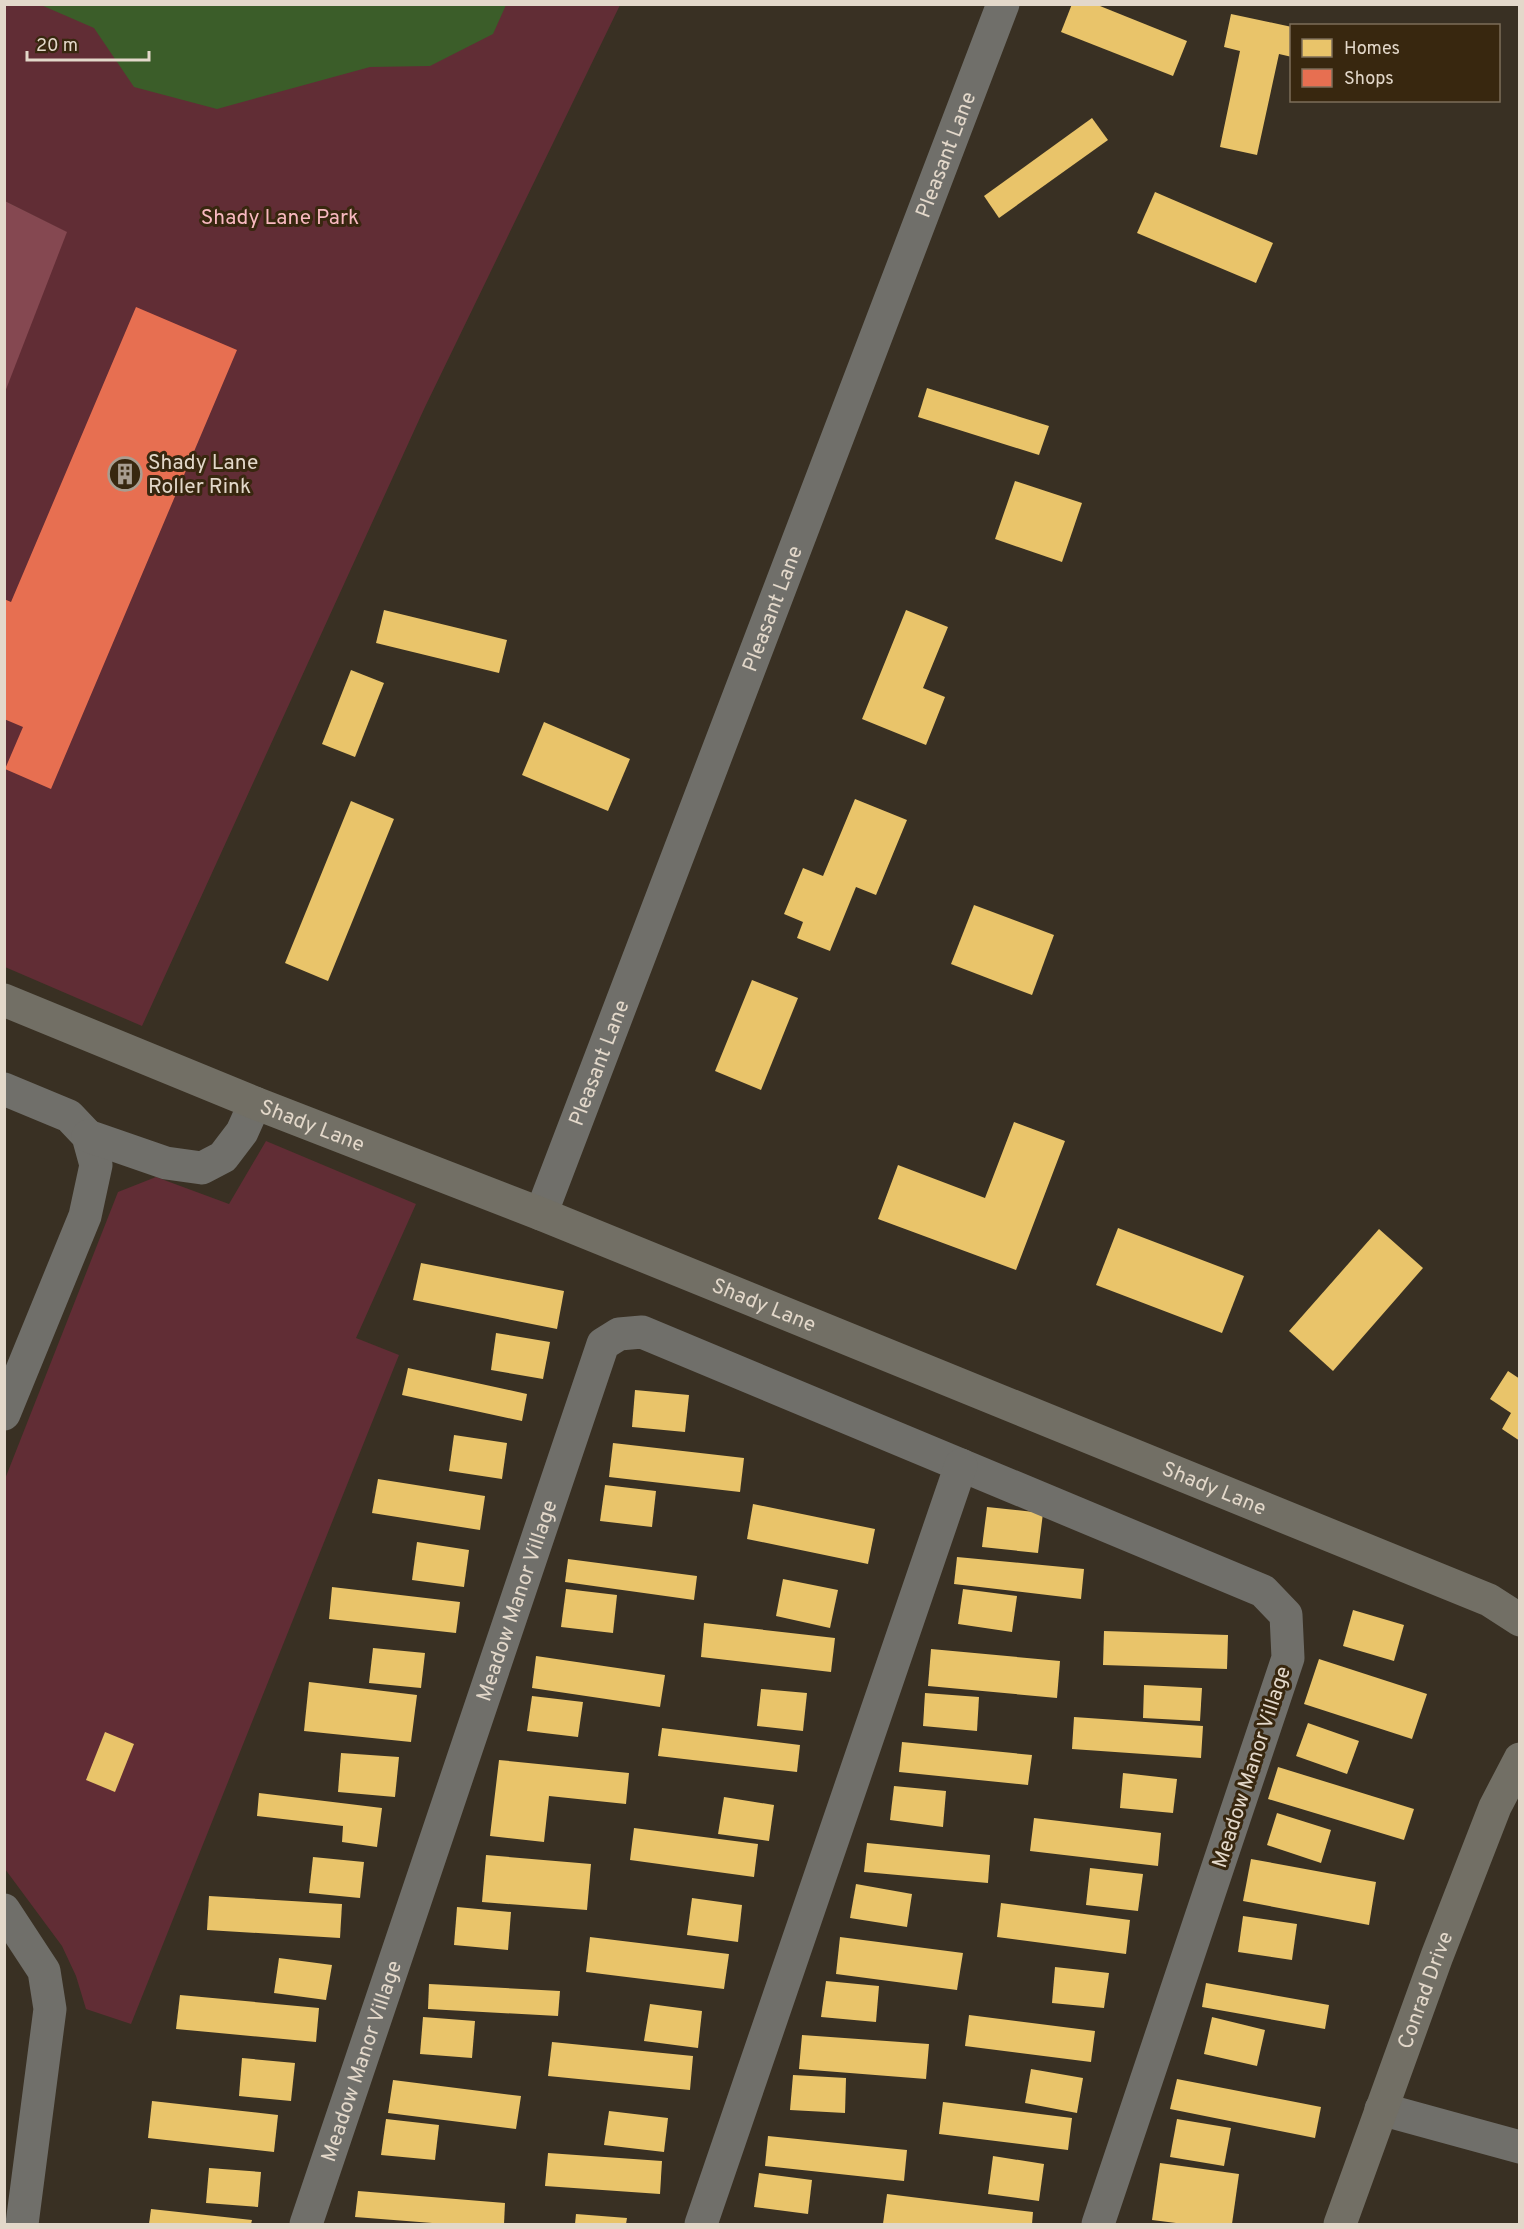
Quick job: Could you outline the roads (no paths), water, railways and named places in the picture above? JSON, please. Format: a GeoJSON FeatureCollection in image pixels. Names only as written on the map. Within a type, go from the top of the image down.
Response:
{"type":"FeatureCollection","features":[{"type":"Feature","properties":{"kind":"main road","name":"Shady Lane"},"geometry":{"type":"LineString","coordinates":[[4,1000],[255,1103],[541,1214],[1489,1600],[1520,1620]]}},
{"type":"Feature","properties":{"kind":"main road","name":"Conrad Drive"},"geometry":{"type":"LineString","coordinates":[[1340,2224],[1437,1956],[1495,1806],[1520,1759]]}},
{"type":"Feature","properties":{"kind":"street","name":"Pleasant Lane"},"geometry":{"type":"LineString","coordinates":[[541,1214],[1003,4]]}},
{"type":"Feature","properties":{"kind":"street"},"geometry":{"type":"LineString","coordinates":[[4,1089],[69,1116],[88,1136],[166,1164],[202,1168],[223,1157],[242,1132],[255,1103]]}},
{"type":"Feature","properties":{"kind":"street"},"geometry":{"type":"LineString","coordinates":[[4,1414],[85,1216],[96,1165],[88,1136]]}},
{"type":"Feature","properties":{"kind":"street","name":"Meadow Manor Village"},"geometry":{"type":"LineString","coordinates":[[306,2224],[603,1344],[619,1334],[642,1332],[1263,1591],[1286,1616],[1288,1658],[1098,2224]]}},
{"type":"Feature","properties":{"kind":"street"},"geometry":{"type":"LineString","coordinates":[[701,2224],[961,1465]]}},
{"type":"Feature","properties":{"kind":"street"},"geometry":{"type":"LineString","coordinates":[[4,1910],[44,1971],[50,2009],[22,2224]]}},
{"type":"Feature","properties":{"kind":"street"},"geometry":{"type":"LineString","coordinates":[[1381,2109],[1520,2147]]}},
{"type":"Feature","properties":{"kind":"place","name":"Shady Lane Roller Rink"},"geometry":{"type":"Point","coordinates":[125,474]}},
{"type":"Feature","properties":{"kind":"park label","name":"Shady Lane Park"},"geometry":{"type":"Point","coordinates":[280,217]}}]}
